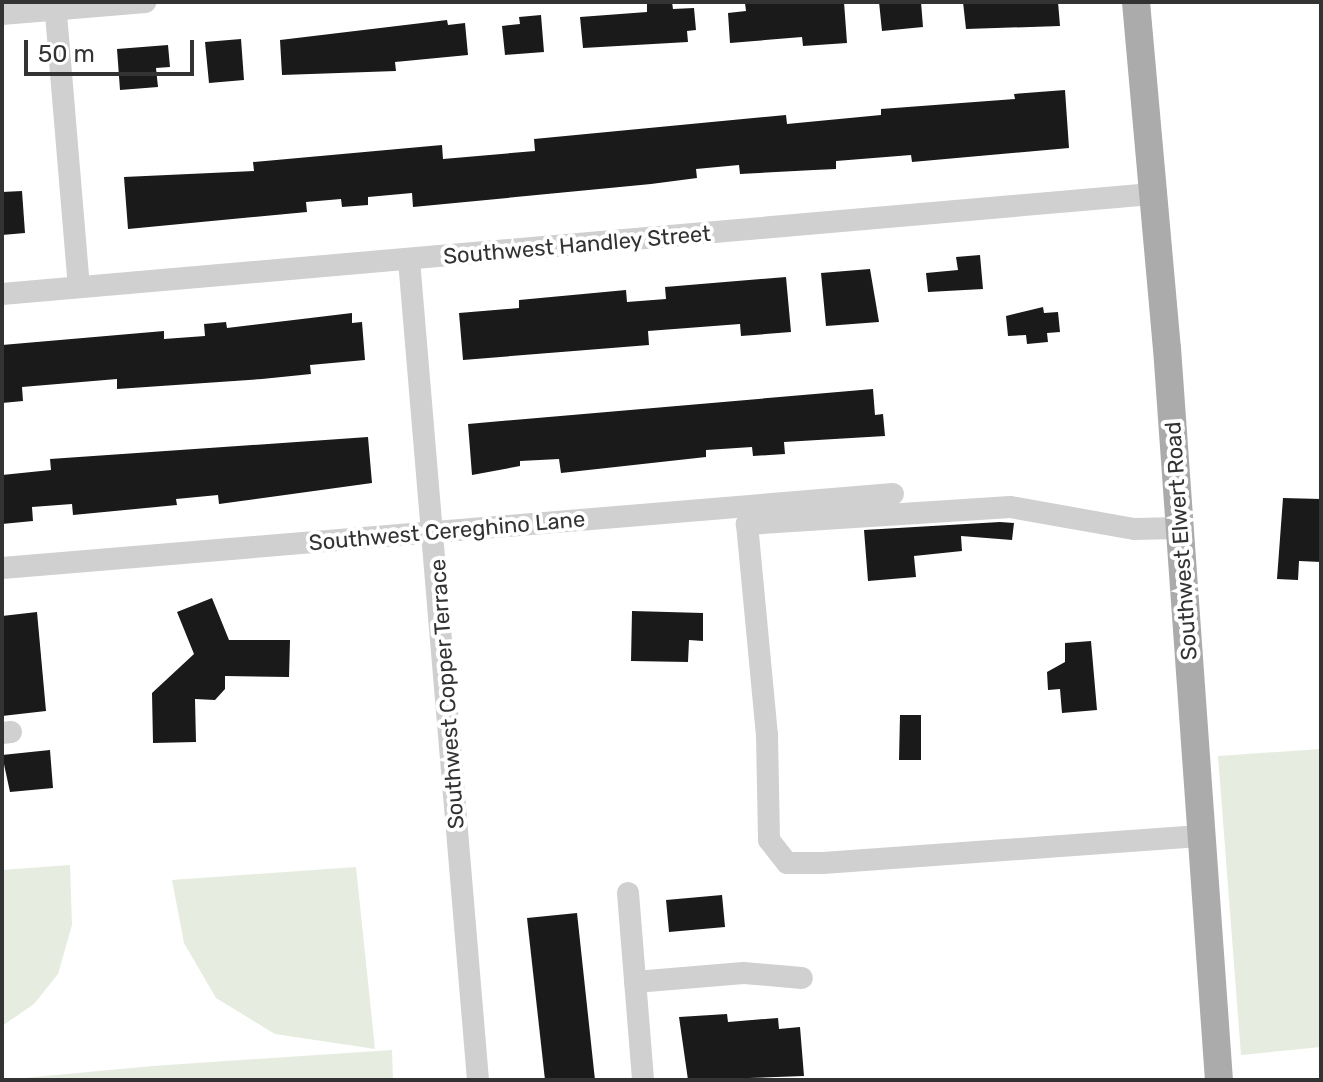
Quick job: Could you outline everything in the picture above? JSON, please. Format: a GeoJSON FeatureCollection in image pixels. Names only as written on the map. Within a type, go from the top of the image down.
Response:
{"type":"FeatureCollection","features":[{"type":"Feature","properties":{"kind":"main road","name":"Southwest Elwert Road"},"geometry":{"type":"LineString","coordinates":[[1136,2],[1203,836],[1219,1080]]}},
{"type":"Feature","properties":{"kind":"street"},"geometry":{"type":"LineString","coordinates":[[2,14],[56,6],[146,2]]}},
{"type":"Feature","properties":{"kind":"street"},"geometry":{"type":"LineString","coordinates":[[56,6],[79,285]]}},
{"type":"Feature","properties":{"kind":"street","name":"Southwest Handley Street"},"geometry":{"type":"LineString","coordinates":[[2,294],[1152,194]]}},
{"type":"Feature","properties":{"kind":"street","name":"Southwest Copper Terrace"},"geometry":{"type":"LineString","coordinates":[[409,260],[435,532],[478,1080]]}},
{"type":"Feature","properties":{"kind":"street","name":"Southwest Cereghino Lane"},"geometry":{"type":"LineString","coordinates":[[2,568],[893,494]]}},
{"type":"Feature","properties":{"kind":"street"},"geometry":{"type":"LineString","coordinates":[[1179,528],[1134,529],[1010,507],[747,524],[767,735],[769,840],[787,863],[823,863],[1203,836]]}},
{"type":"Feature","properties":{"kind":"street"},"geometry":{"type":"LineString","coordinates":[[628,893],[643,1080]]}},
{"type":"Feature","properties":{"kind":"street"},"geometry":{"type":"LineString","coordinates":[[635,982],[744,973],[802,978]]}},
{"type":"Feature","properties":{"kind":"shaded area"},"geometry":{"type":"Polygon","coordinates":[[[1321,749],[1321,1047],[1241,1055],[1218,756],[1321,749]]]}},
{"type":"Feature","properties":{"kind":"shaded area"},"geometry":{"type":"Polygon","coordinates":[[[70,865],[72,925],[58,974],[34,1004],[2,1026],[2,870],[70,865]]]}},
{"type":"Feature","properties":{"kind":"shaded area"},"geometry":{"type":"Polygon","coordinates":[[[356,867],[375,1049],[275,1034],[216,998],[184,943],[172,880],[356,867]]]}},
{"type":"Feature","properties":{"kind":"shaded area"},"geometry":{"type":"Polygon","coordinates":[[[392,1050],[393,1080],[2,1080],[153,1066],[392,1050]]]}},
{"type":"Feature","properties":{"kind":"building"},"geometry":{"type":"Polygon","coordinates":[[[647,2],[672,2],[673,9],[694,8],[696,30],[687,31],[688,42],[583,48],[580,17],[647,12],[647,2]]]}},
{"type":"Feature","properties":{"kind":"building"},"geometry":{"type":"Polygon","coordinates":[[[844,2],[847,43],[803,46],[802,37],[730,43],[728,13],[746,11],[745,3],[844,2]]]}},
{"type":"Feature","properties":{"kind":"building"},"geometry":{"type":"Polygon","coordinates":[[[879,2],[921,2],[923,27],[882,31],[879,2]]]}},
{"type":"Feature","properties":{"kind":"building"},"geometry":{"type":"Polygon","coordinates":[[[963,2],[1058,2],[1060,26],[966,29],[963,2]]]}},
{"type":"Feature","properties":{"kind":"building"},"geometry":{"type":"Polygon","coordinates":[[[541,15],[544,52],[505,55],[502,26],[520,24],[519,17],[541,15]]]}},
{"type":"Feature","properties":{"kind":"building"},"geometry":{"type":"Polygon","coordinates":[[[447,20],[448,25],[465,23],[468,55],[395,62],[396,71],[282,75],[280,40],[447,20]]]}},
{"type":"Feature","properties":{"kind":"building"},"geometry":{"type":"Polygon","coordinates":[[[241,39],[244,80],[209,83],[205,42],[241,39]]]}},
{"type":"Feature","properties":{"kind":"building"},"geometry":{"type":"Polygon","coordinates":[[[168,45],[170,67],[156,68],[158,87],[120,90],[117,49],[168,45]]]}},
{"type":"Feature","properties":{"kind":"building"},"geometry":{"type":"Polygon","coordinates":[[[1065,90],[1069,148],[912,162],[911,155],[836,161],[836,169],[740,174],[739,165],[696,169],[697,178],[651,184],[413,207],[412,193],[368,197],[368,205],[342,207],[341,199],[306,202],[307,212],[128,229],[124,177],[254,171],[253,162],[442,145],[443,159],[535,151],[534,139],[786,115],[787,124],[881,115],[881,109],[1015,99],[1014,94],[1065,90]]]}},
{"type":"Feature","properties":{"kind":"building"},"geometry":{"type":"Polygon","coordinates":[[[22,191],[25,233],[2,235],[2,192],[22,191]]]}},
{"type":"Feature","properties":{"kind":"building"},"geometry":{"type":"Polygon","coordinates":[[[980,255],[983,289],[928,292],[926,273],[958,270],[956,257],[980,255]]]}},
{"type":"Feature","properties":{"kind":"building"},"geometry":{"type":"Polygon","coordinates":[[[870,269],[879,322],[826,326],[821,273],[870,269]]]}},
{"type":"Feature","properties":{"kind":"building"},"geometry":{"type":"Polygon","coordinates":[[[786,277],[791,332],[741,336],[740,324],[648,331],[649,345],[463,360],[459,313],[519,308],[519,300],[626,290],[627,302],[666,299],[665,287],[786,277]]]}},
{"type":"Feature","properties":{"kind":"building"},"geometry":{"type":"Polygon","coordinates":[[[1043,307],[1044,313],[1058,312],[1060,332],[1047,333],[1048,342],[1027,344],[1026,335],[1008,336],[1006,316],[1043,307]]]}},
{"type":"Feature","properties":{"kind":"building"},"geometry":{"type":"Polygon","coordinates":[[[352,313],[352,323],[362,322],[365,360],[310,365],[311,374],[117,389],[117,379],[22,387],[23,401],[2,403],[2,345],[164,331],[164,339],[205,336],[204,324],[226,322],[227,328],[352,313]]]}},
{"type":"Feature","properties":{"kind":"building"},"geometry":{"type":"Polygon","coordinates":[[[873,389],[875,415],[883,414],[885,436],[784,442],[785,454],[753,456],[752,447],[706,450],[706,457],[561,473],[559,459],[520,461],[520,466],[472,475],[468,424],[873,389]]]}},
{"type":"Feature","properties":{"kind":"building"},"geometry":{"type":"Polygon","coordinates":[[[368,437],[372,483],[219,504],[218,495],[176,499],[177,505],[73,515],[72,504],[32,507],[33,521],[2,524],[2,475],[51,470],[50,459],[368,437]]]}},
{"type":"Feature","properties":{"kind":"building"},"geometry":{"type":"Polygon","coordinates":[[[1283,498],[1321,499],[1321,562],[1299,561],[1298,580],[1277,579],[1283,498]]]}},
{"type":"Feature","properties":{"kind":"building"},"geometry":{"type":"Polygon","coordinates":[[[1014,523],[1012,540],[961,536],[962,551],[914,556],[916,577],[868,581],[864,530],[1014,523]]]}},
{"type":"Feature","properties":{"kind":"building"},"geometry":{"type":"Polygon","coordinates":[[[212,598],[229,640],[290,640],[289,677],[225,676],[225,689],[215,700],[195,699],[196,742],[153,743],[152,693],[194,654],[177,612],[212,598]]]}},
{"type":"Feature","properties":{"kind":"building"},"geometry":{"type":"Polygon","coordinates":[[[632,611],[703,613],[703,641],[689,640],[688,662],[631,661],[632,611]]]}},
{"type":"Feature","properties":{"kind":"building"},"geometry":{"type":"Polygon","coordinates":[[[37,612],[46,711],[2,716],[2,616],[37,612]]]}},
{"type":"Feature","properties":{"kind":"building"},"geometry":{"type":"Polygon","coordinates":[[[1091,641],[1097,710],[1062,713],[1060,689],[1048,690],[1047,672],[1065,662],[1065,643],[1091,641]]]}},
{"type":"Feature","properties":{"kind":"building"},"geometry":{"type":"Polygon","coordinates":[[[900,715],[921,715],[921,760],[899,760],[900,715]]]}},
{"type":"Feature","properties":{"kind":"building"},"geometry":{"type":"Polygon","coordinates":[[[50,750],[53,788],[10,792],[2,755],[50,750]]]}},
{"type":"Feature","properties":{"kind":"building"},"geometry":{"type":"Polygon","coordinates":[[[722,895],[725,927],[669,932],[666,900],[722,895]]]}},
{"type":"Feature","properties":{"kind":"building"},"geometry":{"type":"Polygon","coordinates":[[[577,913],[595,1080],[545,1080],[527,918],[577,913]]]}},
{"type":"Feature","properties":{"kind":"building"},"geometry":{"type":"Polygon","coordinates":[[[727,1014],[728,1022],[778,1018],[779,1029],[800,1027],[804,1076],[688,1080],[679,1017],[727,1014]]]}}]}
